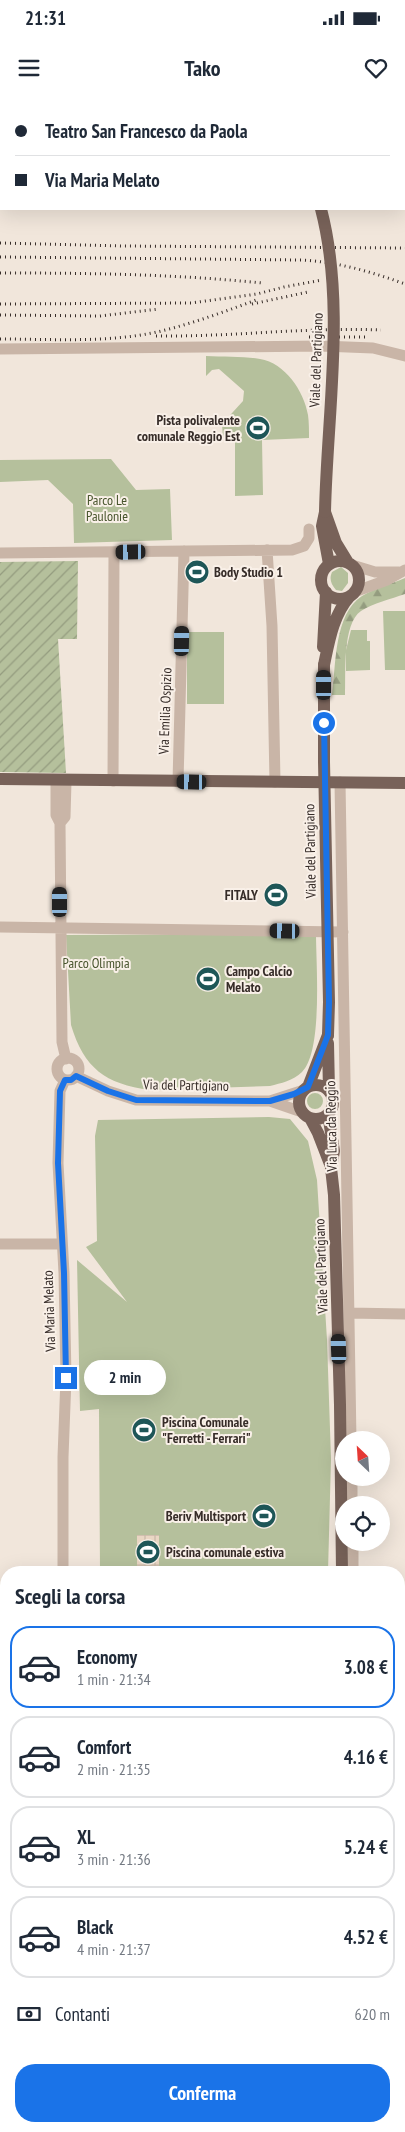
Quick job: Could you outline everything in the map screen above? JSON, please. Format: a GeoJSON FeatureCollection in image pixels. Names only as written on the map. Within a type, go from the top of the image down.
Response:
{"type":"FeatureCollection","features":[{"type":"Feature","properties":{"kind":"main road","name":"Viale del Partigiano"},"geometry":{"type":"LineString","coordinates":[[321,210],[330,257],[333,302],[326,512],[322,526],[329,564],[322,574],[322,581],[326,592],[323,638],[329,1091],[333,1100],[328,1114],[334,1151],[331,1168],[340,1387],[342,1566]]}},
{"type":"Feature","properties":{"kind":"main road","name":"Viale del Partigiano"},"geometry":{"type":"LineString","coordinates":[[324,665],[336,619],[342,605],[352,594],[358,582],[350,563],[336,542],[326,512]]}},
{"type":"Feature","properties":{"kind":"main road"},"geometry":{"type":"LineString","coordinates":[[329,564],[338,560],[350,563]]}},
{"type":"Feature","properties":{"kind":"main road"},"geometry":{"type":"LineString","coordinates":[[326,592],[330,596],[340,599],[352,594]]}},
{"type":"Feature","properties":{"kind":"main road"},"geometry":{"type":"LineString","coordinates":[[0,779],[405,783]]}},
{"type":"Feature","properties":{"kind":"main road","name":"Viale del Partigiano"},"geometry":{"type":"LineString","coordinates":[[328,1035],[299,1103],[318,1133],[331,1168]]}},
{"type":"Feature","properties":{"kind":"main road"},"geometry":{"type":"LineString","coordinates":[[306,1089],[319,1085],[329,1091]]}},
{"type":"Feature","properties":{"kind":"main road"},"geometry":{"type":"LineString","coordinates":[[306,1115],[319,1119],[328,1114]]}},
{"type":"Feature","properties":{"kind":"street"},"geometry":{"type":"LineString","coordinates":[[0,349],[322,346],[373,348],[405,356]]}},
{"type":"Feature","properties":{"kind":"street"},"geometry":{"type":"LineString","coordinates":[[0,553],[292,550],[304,546],[309,538],[309,529]]}},
{"type":"Feature","properties":{"kind":"street"},"geometry":{"type":"LineString","coordinates":[[267,550],[272,626],[275,782]]}},
{"type":"Feature","properties":{"kind":"street","name":"Via Emilia Ospizio"},"geometry":{"type":"LineString","coordinates":[[178,782],[184,551]]}},
{"type":"Feature","properties":{"kind":"street"},"geometry":{"type":"LineString","coordinates":[[112,781],[114,552]]}},
{"type":"Feature","properties":{"kind":"street"},"geometry":{"type":"LineString","coordinates":[[350,563],[375,572],[403,571]]}},
{"type":"Feature","properties":{"kind":"street"},"geometry":{"type":"LineString","coordinates":[[352,594],[387,580],[403,571]]}},
{"type":"Feature","properties":{"kind":"street"},"geometry":{"type":"LineString","coordinates":[[61,781],[64,817],[60,823],[62,1042],[66,1059]]}},
{"type":"Feature","properties":{"kind":"street","name":"Via Luca da Reggio"},"geometry":{"type":"LineString","coordinates":[[340,782],[351,1431]]}},
{"type":"Feature","properties":{"kind":"street"},"geometry":{"type":"LineString","coordinates":[[0,927],[343,932]]}},
{"type":"Feature","properties":{"kind":"street"},"geometry":{"type":"LineString","coordinates":[[66,1059],[76,1062],[79,1069],[76,1076],[71,1080],[65,1080],[59,1076],[57,1069],[60,1062],[66,1059]]}},
{"type":"Feature","properties":{"kind":"street","name":"Via del Partigiano"},"geometry":{"type":"LineString","coordinates":[[76,1076],[108,1091],[136,1100],[270,1101],[306,1089]]}},
{"type":"Feature","properties":{"kind":"street","name":"Via Maria Melato"},"geometry":{"type":"LineString","coordinates":[[63,1566],[66,1378],[58,1163],[60,1091],[65,1080]]}},
{"type":"Feature","properties":{"kind":"street","name":"Via del Partigiano"},"geometry":{"type":"LineString","coordinates":[[270,1101],[306,1115]]}},
{"type":"Feature","properties":{"kind":"street"},"geometry":{"type":"LineString","coordinates":[[0,1244],[61,1244]]}},
{"type":"Feature","properties":{"kind":"street"},"geometry":{"type":"LineString","coordinates":[[349,1313],[405,1314]]}},
{"type":"Feature","properties":{"kind":"street"},"geometry":{"type":"LineString","coordinates":[[353,1551],[353,1566]]}},
{"type":"Feature","properties":{"kind":"green space"},"geometry":{"type":"Polygon","coordinates":[[[206,356],[247,357],[260,359],[277,366],[285,372],[298,388],[306,406],[309,438],[262,440],[263,495],[235,496],[235,438],[223,438],[222,424],[243,401],[244,391],[219,369],[212,370],[206,376],[206,356]]]}},
{"type":"Feature","properties":{"kind":"green space","name":"Parco Le Paulonie"},"geometry":{"type":"Polygon","coordinates":[[[111,459],[136,490],[170,489],[172,540],[74,543],[73,504],[48,480],[0,482],[0,460],[111,459]]]}},
{"type":"Feature","properties":{"kind":"green space"},"geometry":{"type":"Polygon","coordinates":[[[78,561],[77,639],[58,639],[66,773],[0,772],[0,562],[78,561]]]}},
{"type":"Feature","properties":{"kind":"green space"},"geometry":{"type":"Polygon","coordinates":[[[341,567],[348,573],[348,583],[342,591],[336,590],[331,579],[332,572],[341,567]]]}},
{"type":"Feature","properties":{"kind":"green space"},"geometry":{"type":"Polygon","coordinates":[[[405,578],[405,594],[371,606],[361,611],[355,617],[346,650],[345,695],[332,695],[338,641],[346,615],[353,604],[362,596],[405,578]]]}},
{"type":"Feature","properties":{"kind":"green space"},"geometry":{"type":"Polygon","coordinates":[[[383,611],[405,611],[405,670],[385,670],[383,611]]]}},
{"type":"Feature","properties":{"kind":"green space"},"geometry":{"type":"Polygon","coordinates":[[[351,630],[367,630],[367,641],[370,641],[370,670],[346,671],[346,650],[351,630]]]}},
{"type":"Feature","properties":{"kind":"green space"},"geometry":{"type":"Polygon","coordinates":[[[187,632],[224,632],[224,704],[187,704],[187,632]]]}},
{"type":"Feature","properties":{"kind":"green space","name":"Parco Olimpia"},"geometry":{"type":"Polygon","coordinates":[[[316,934],[317,1007],[313,1046],[309,1061],[302,1072],[291,1080],[270,1086],[150,1090],[120,1083],[98,1071],[82,1052],[76,1040],[71,1025],[66,935],[316,934]]]}},
{"type":"Feature","properties":{"kind":"green space"},"geometry":{"type":"Polygon","coordinates":[[[315,1093],[321,1095],[323,1101],[321,1107],[315,1109],[309,1107],[307,1101],[309,1095],[315,1093]]]}},
{"type":"Feature","properties":{"kind":"green space"},"geometry":{"type":"Polygon","coordinates":[[[269,1117],[290,1119],[308,1141],[317,1180],[327,1340],[331,1459],[328,1566],[100,1566],[99,1409],[80,1411],[77,1260],[127,1302],[86,1247],[97,1241],[95,1136],[98,1120],[269,1117]]]}},
{"type":"Feature","properties":{"kind":"shaded area"},"geometry":{"type":"Polygon","coordinates":[[[137,1535],[159,1535],[159,1566],[137,1566],[137,1535]]]}},
{"type":"Feature","properties":{"kind":"water","name":"Piscina comunale estiva"},"geometry":{"type":"Polygon","coordinates":[[[142,1541],[153,1541],[153,1563],[143,1563],[142,1541]]]}},
{"type":"Feature","properties":{"kind":"railway"},"geometry":{"type":"LineString","coordinates":[[0,243],[405,248]]}},
{"type":"Feature","properties":{"kind":"railway"},"geometry":{"type":"LineString","coordinates":[[0,257],[302,260],[355,268],[405,284]]}},
{"type":"Feature","properties":{"kind":"railway"},"geometry":{"type":"LineString","coordinates":[[0,273],[131,275],[262,283]]}},
{"type":"Feature","properties":{"kind":"railway"},"geometry":{"type":"LineString","coordinates":[[0,304],[191,303],[257,294],[322,280]]}},
{"type":"Feature","properties":{"kind":"railway"},"geometry":{"type":"LineString","coordinates":[[252,304],[308,292]]}},
{"type":"Feature","properties":{"kind":"railway"},"geometry":{"type":"LineString","coordinates":[[0,339],[79,340],[138,335],[183,325],[259,299]]}},
{"type":"Feature","properties":{"kind":"railway"},"geometry":{"type":"LineString","coordinates":[[0,315],[100,316],[159,309]]}},
{"type":"Feature","properties":{"kind":"railway"},"geometry":{"type":"LineString","coordinates":[[156,336],[353,329],[381,330]]}},
{"type":"Feature","properties":{"kind":"railway"},"geometry":{"type":"LineString","coordinates":[[309,337],[365,337]]}},
{"type":"Feature","properties":{"kind":"place","name":"Pista polivalente comunale Reggio Est"},"geometry":{"type":"Point","coordinates":[258,428]}},
{"type":"Feature","properties":{"kind":"place","name":"Body Studio 1"},"geometry":{"type":"Point","coordinates":[197,572]}},
{"type":"Feature","properties":{"kind":"place","name":"FITALY"},"geometry":{"type":"Point","coordinates":[276,895]}},
{"type":"Feature","properties":{"kind":"place","name":"Campo Calcio Melato"},"geometry":{"type":"Point","coordinates":[208,979]}},
{"type":"Feature","properties":{"kind":"place","name":"Piscina Comunale \"Ferretti - Ferrari\""},"geometry":{"type":"Point","coordinates":[144,1430]}},
{"type":"Feature","properties":{"kind":"place","name":"Beriv Multisport"},"geometry":{"type":"Point","coordinates":[264,1516]}},
{"type":"Feature","properties":{"kind":"place","name":"Piscina comunale estiva"},"geometry":{"type":"Point","coordinates":[148,1552]}},
{"type":"Feature","properties":{"kind":"route"},"geometry":{"type":"LineString","coordinates":[[66,1378],[64,1273],[58,1163],[60,1091],[65,1080],[71,1080],[76,1076],[108,1091],[136,1100],[270,1101],[294,1094],[308,1087],[318,1064],[328,1035],[329,1022],[324,723]]}}]}
